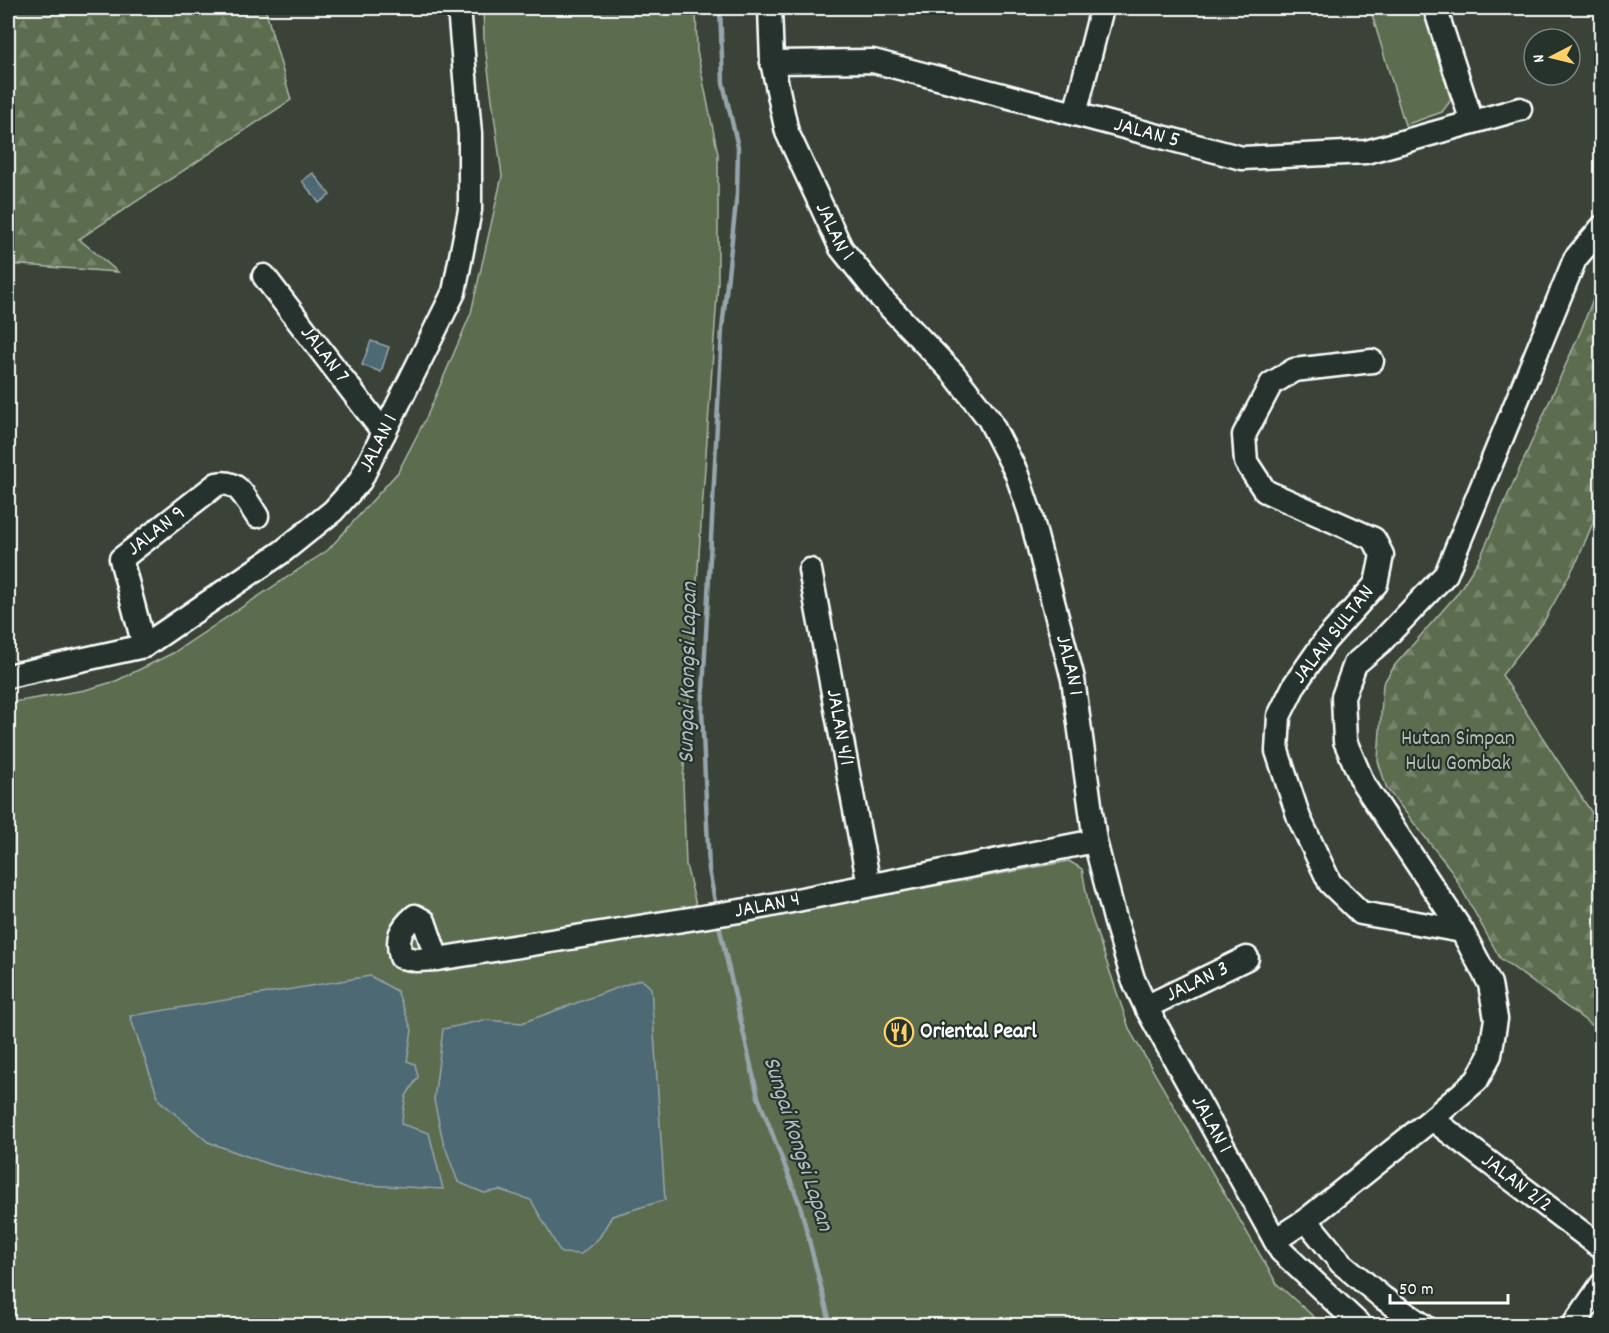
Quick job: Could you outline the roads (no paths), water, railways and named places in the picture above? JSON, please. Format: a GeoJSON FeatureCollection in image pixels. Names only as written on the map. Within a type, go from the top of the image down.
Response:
{"type":"FeatureCollection","features":[{"type":"Feature","properties":{"kind":"street","name":"JALAN 1"},"geometry":{"type":"LineString","coordinates":[[8,676],[144,646],[282,552],[333,511],[360,481],[454,292],[470,210],[470,134],[459,8]]}},
{"type":"Feature","properties":{"kind":"street","name":"JALAN 1"},"geometry":{"type":"LineString","coordinates":[[770,8],[772,62],[787,132],[841,248],[881,298],[953,373],[989,419],[1016,472],[1030,513],[1073,679],[1095,841],[1133,979],[1146,1007],[1281,1251],[1361,1326]]}},
{"type":"Feature","properties":{"kind":"street"},"geometry":{"type":"LineString","coordinates":[[1075,114],[1102,8]]}},
{"type":"Feature","properties":{"kind":"street"},"geometry":{"type":"LineString","coordinates":[[1435,8],[1472,122]]}},
{"type":"Feature","properties":{"kind":"street","name":"JALAN 5"},"geometry":{"type":"LineString","coordinates":[[772,62],[873,61],[1242,158],[1366,152],[1520,109]]}},
{"type":"Feature","properties":{"kind":"street"},"geometry":{"type":"LineString","coordinates":[[1275,1240],[1306,1220],[1432,1119],[1477,1080],[1490,1055],[1496,1019],[1490,984],[1462,931],[1363,783],[1345,741],[1343,697],[1355,664],[1381,642],[1446,574],[1575,259],[1602,227]]}},
{"type":"Feature","properties":{"kind":"street","name":"JALAN 7"},"geometry":{"type":"LineString","coordinates":[[264,276],[384,433]]}},
{"type":"Feature","properties":{"kind":"street","name":"JALAN SULTAN"},"geometry":{"type":"LineString","coordinates":[[1372,361],[1294,370],[1271,384],[1244,435],[1246,462],[1265,491],[1374,539],[1382,555],[1376,584],[1325,641],[1295,684],[1279,716],[1277,752],[1299,818],[1330,882],[1361,913],[1462,931]]}},
{"type":"Feature","properties":{"kind":"street","name":"JALAN 9"},"geometry":{"type":"LineString","coordinates":[[144,646],[121,558],[217,484],[227,482],[235,484],[257,516]]}},
{"type":"Feature","properties":{"kind":"street","name":"JALAN 4/1"},"geometry":{"type":"LineString","coordinates":[[810,570],[861,887]]}},
{"type":"Feature","properties":{"kind":"street","name":"JALAN 4"},"geometry":{"type":"LineString","coordinates":[[437,959],[746,910],[1095,841]]}},
{"type":"Feature","properties":{"kind":"street","name":"JALAN 3"},"geometry":{"type":"LineString","coordinates":[[1146,1007],[1247,958]]}},
{"type":"Feature","properties":{"kind":"street","name":"JALAN 2/2"},"geometry":{"type":"LineString","coordinates":[[1432,1119],[1602,1248]]}},
{"type":"Feature","properties":{"kind":"street"},"geometry":{"type":"LineString","coordinates":[[1306,1220],[1341,1263],[1383,1298],[1424,1326]]}},
{"type":"Feature","properties":{"kind":"street"},"geometry":{"type":"LineString","coordinates":[[1573,1326],[1602,1284]]}},
{"type":"Feature","properties":{"kind":"water"},"geometry":{"type":"Polygon","coordinates":[[[313,173],[330,195],[319,203],[302,181],[313,173]]]}},
{"type":"Feature","properties":{"kind":"water"},"geometry":{"type":"Polygon","coordinates":[[[371,341],[389,347],[381,372],[362,365],[371,341]]]}},
{"type":"Feature","properties":{"kind":"water"},"geometry":{"type":"Polygon","coordinates":[[[370,976],[397,991],[412,1030],[407,1061],[415,1064],[418,1077],[406,1096],[401,1124],[429,1133],[443,1189],[347,1184],[268,1164],[208,1142],[159,1100],[130,1016],[370,976]]]}},
{"type":"Feature","properties":{"kind":"water"},"geometry":{"type":"Polygon","coordinates":[[[641,979],[651,988],[665,1200],[612,1216],[599,1238],[581,1254],[561,1253],[531,1200],[500,1190],[484,1193],[458,1182],[443,1141],[434,1100],[443,1029],[484,1020],[522,1023],[641,979]]]}},
{"type":"Feature","properties":{"kind":"waterway","name":"Sungai Kongsi Lapan"},"geometry":{"type":"LineString","coordinates":[[716,907],[709,870],[702,710],[722,329],[737,194],[738,147],[723,83],[720,8]]}},
{"type":"Feature","properties":{"kind":"waterway","name":"Sungai Kongsi Lapan"},"geometry":{"type":"LineString","coordinates":[[718,921],[758,1097],[800,1205],[831,1326]]}},
{"type":"Feature","properties":{"kind":"place","name":"Oriental Pearl"},"geometry":{"type":"Point","coordinates":[899,1032]}},
{"type":"Feature","properties":{"kind":"park label","name":"Hutan Simpan Hulu Gombak"},"geometry":{"type":"Point","coordinates":[1458,752]}}]}
